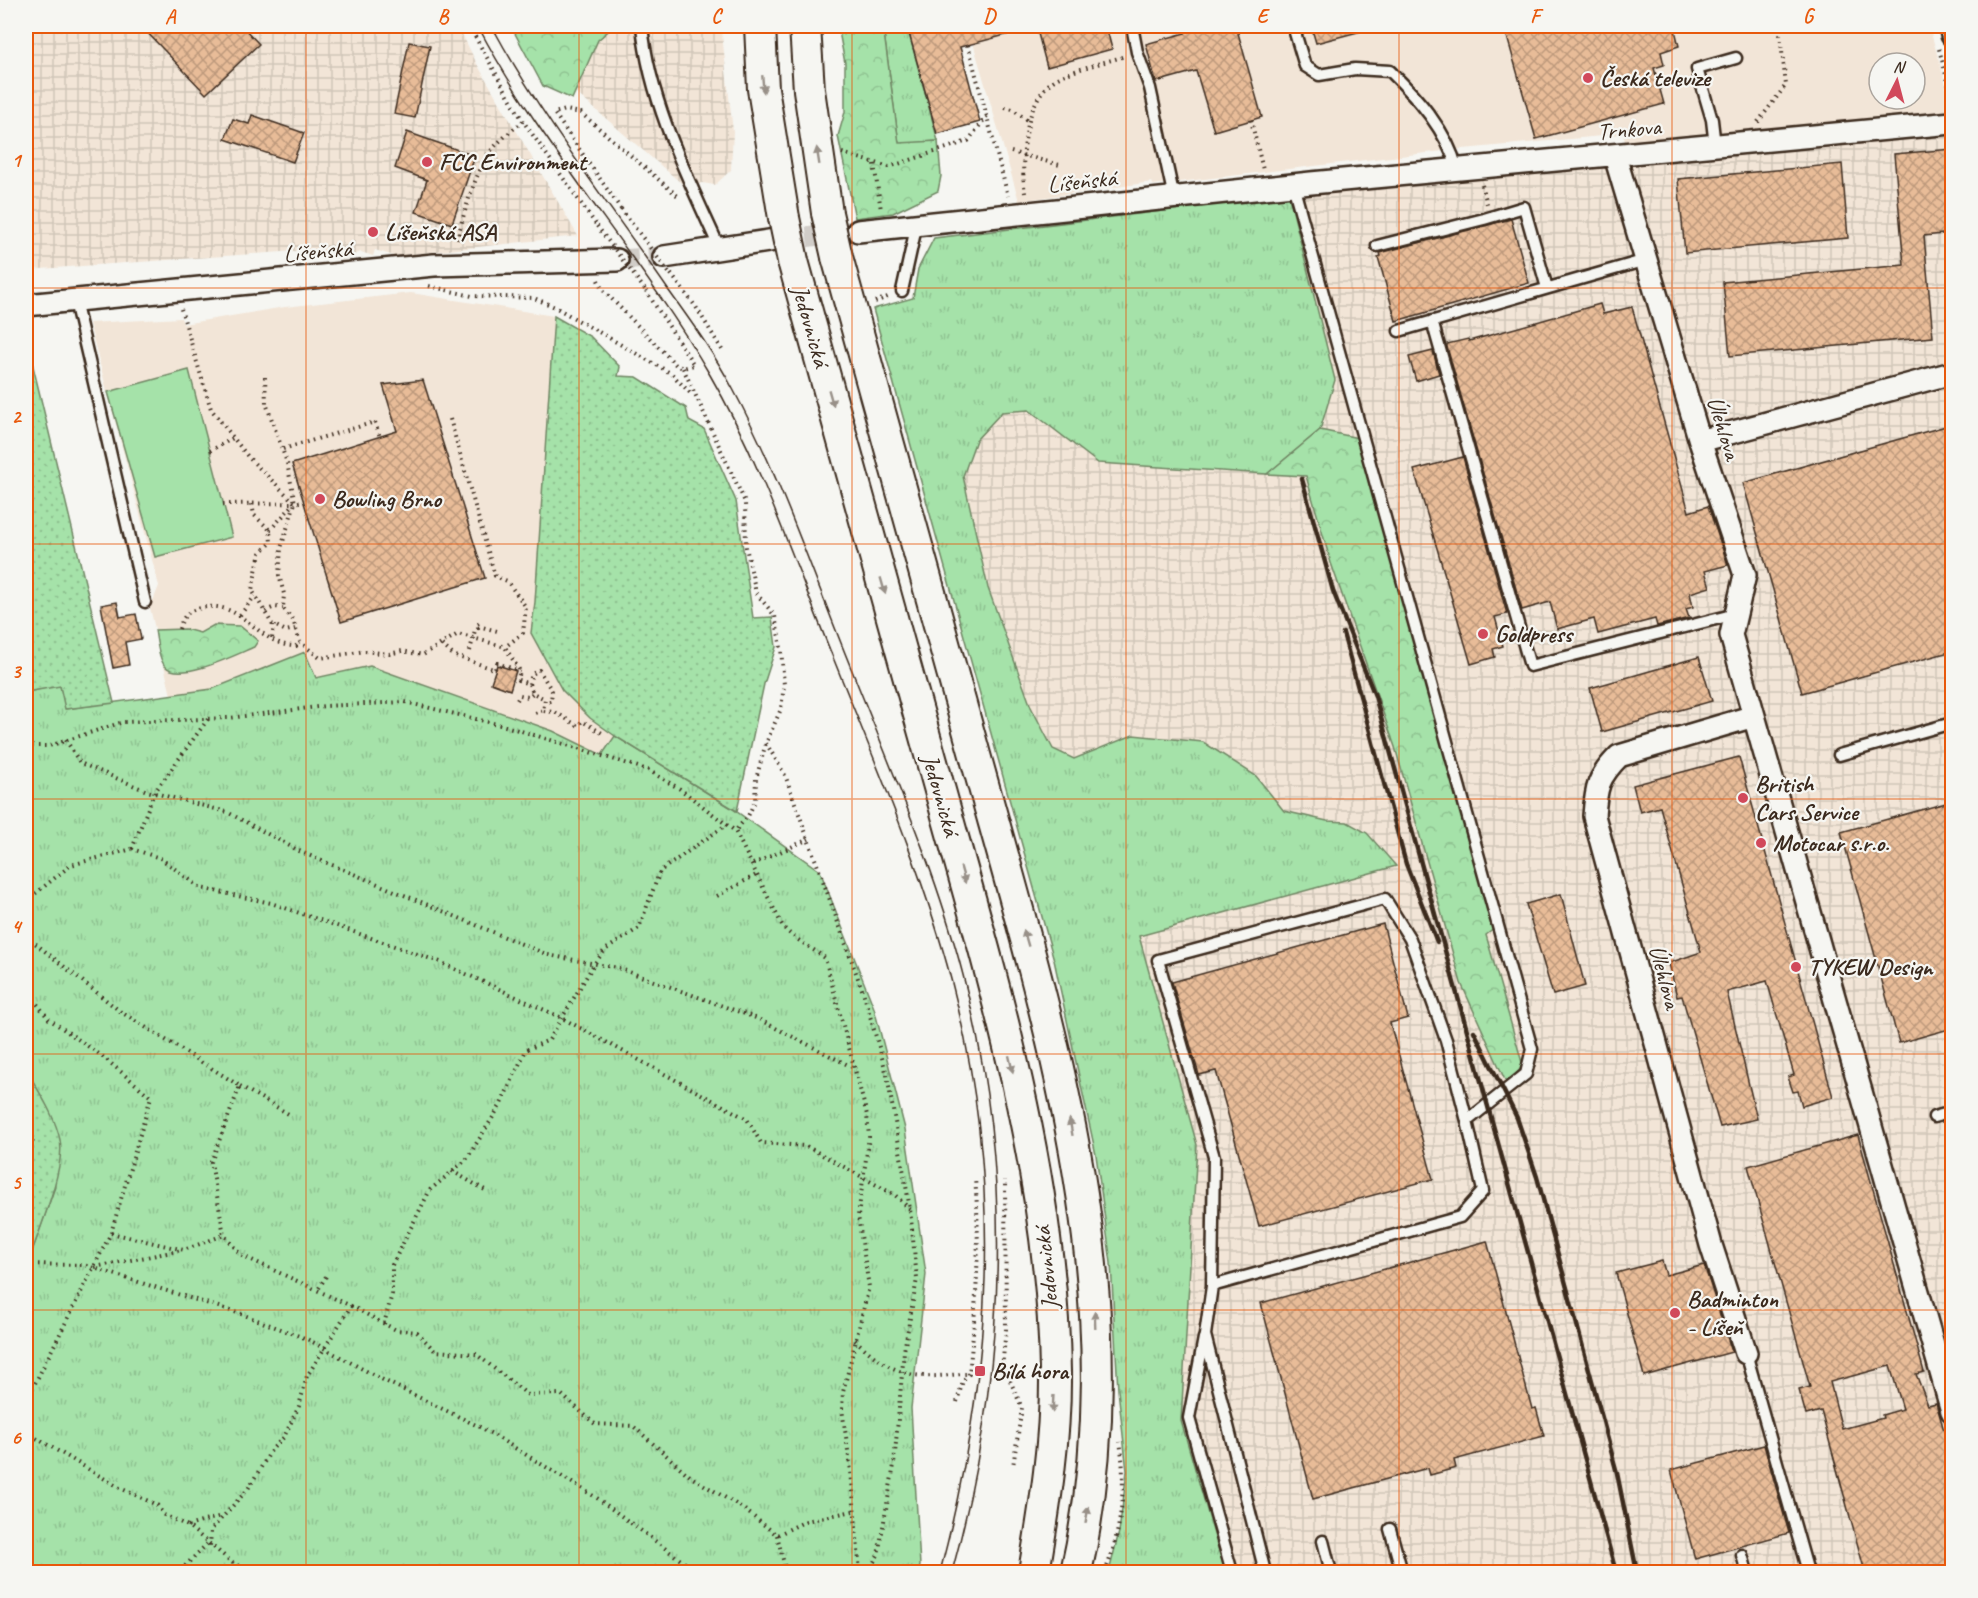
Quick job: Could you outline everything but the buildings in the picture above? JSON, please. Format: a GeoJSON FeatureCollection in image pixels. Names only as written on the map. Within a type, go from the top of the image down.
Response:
{"type":"FeatureCollection","features":[{"type":"Feature","properties":{"kind":"main road","name":"Jedovnická"},"geometry":{"type":"LineString","coordinates":[[759,26],[764,89],[784,240],[989,967],[1027,1133],[1048,1262],[1055,1372],[1047,1493],[1034,1572]]}},
{"type":"Feature","properties":{"kind":"main road","name":"Jedovnická"},"geometry":{"type":"LineString","coordinates":[[805,26],[809,90],[827,213],[837,257],[1032,960],[1070,1117],[1090,1254],[1096,1370],[1092,1470],[1076,1572]]}},
{"type":"Feature","properties":{"kind":"street"},"geometry":{"type":"LineString","coordinates":[[1946,41],[1950,26]]}},
{"type":"Feature","properties":{"kind":"street","name":"Trnkova"},"geometry":{"type":"LineString","coordinates":[[1302,184],[1953,123]]}},
{"type":"Feature","properties":{"kind":"street","name":"Úlehlova"},"geometry":{"type":"LineString","coordinates":[[1615,156],[1700,441],[1745,575],[1731,635],[1953,1410]]}},
{"type":"Feature","properties":{"kind":"street","name":"Líšeňská"},"geometry":{"type":"LineString","coordinates":[[858,231],[1302,184]]}},
{"type":"Feature","properties":{"kind":"street"},"geometry":{"type":"LineString","coordinates":[[667,265],[720,249],[784,240]]}},
{"type":"Feature","properties":{"kind":"street","name":"Líšeňská"},"geometry":{"type":"LineString","coordinates":[[26,305],[420,267],[607,261]]}},
{"type":"Feature","properties":{"kind":"street"},"geometry":{"type":"LineString","coordinates":[[1700,441],[1953,374]]}},
{"type":"Feature","properties":{"kind":"street","name":"Úlehlova"},"geometry":{"type":"LineString","coordinates":[[1746,1353],[1711,1245],[1594,816],[1596,790],[1603,772],[1619,756],[1754,716]]}},
{"type":"Feature","properties":{"kind":"lane"},"geometry":{"type":"LineString","coordinates":[[642,26],[644,47],[664,121],[720,249]]}},
{"type":"Feature","properties":{"kind":"lane"},"geometry":{"type":"LineString","coordinates":[[1132,26],[1137,51],[1150,88],[1174,198]]}},
{"type":"Feature","properties":{"kind":"lane"},"geometry":{"type":"LineString","coordinates":[[1293,26],[1305,66],[1319,75],[1355,69],[1390,71],[1409,90],[1439,131],[1452,150],[1458,169]]}},
{"type":"Feature","properties":{"kind":"lane"},"geometry":{"type":"LineString","coordinates":[[1714,146],[1712,120],[1697,69],[1736,58]]}},
{"type":"Feature","properties":{"kind":"lane"},"geometry":{"type":"LineString","coordinates":[[1302,184],[1532,1049],[1526,1074],[1467,1121]]}},
{"type":"Feature","properties":{"kind":"lane"},"geometry":{"type":"LineString","coordinates":[[1377,246],[1524,207],[1547,288]]}},
{"type":"Feature","properties":{"kind":"lane"},"geometry":{"type":"LineString","coordinates":[[902,291],[917,223]]}},
{"type":"Feature","properties":{"kind":"lane"},"geometry":{"type":"LineString","coordinates":[[1399,331],[1646,260]]}},
{"type":"Feature","properties":{"kind":"lane"},"geometry":{"type":"LineString","coordinates":[[75,301],[145,602]]}},
{"type":"Feature","properties":{"kind":"lane"},"geometry":{"type":"LineString","coordinates":[[1432,321],[1530,666],[1736,614]]}},
{"type":"Feature","properties":{"kind":"lane"},"geometry":{"type":"LineString","coordinates":[[1839,755],[1953,723]]}},
{"type":"Feature","properties":{"kind":"lane"},"geometry":{"type":"LineString","coordinates":[[1212,1286],[1460,1217],[1483,1191],[1446,1041],[1410,939],[1385,898],[1158,960],[1214,1157],[1212,1286],[1189,1418],[1232,1572]]}},
{"type":"Feature","properties":{"kind":"lane"},"geometry":{"type":"LineString","coordinates":[[1934,1117],[1953,1112]]}},
{"type":"Feature","properties":{"kind":"lane"},"geometry":{"type":"LineString","coordinates":[[1205,1335],[1265,1572]]}},
{"type":"Feature","properties":{"kind":"lane"},"geometry":{"type":"LineString","coordinates":[[1746,1353],[1808,1572]]}},
{"type":"Feature","properties":{"kind":"lane"},"geometry":{"type":"LineString","coordinates":[[1390,1528],[1402,1572]]}},
{"type":"Feature","properties":{"kind":"lane"},"geometry":{"type":"LineString","coordinates":[[1323,1540],[1331,1572]]}},
{"type":"Feature","properties":{"kind":"lane"},"geometry":{"type":"LineString","coordinates":[[1742,1556],[1747,1572]]}},
{"type":"Feature","properties":{"kind":"path"},"geometry":{"type":"LineString","coordinates":[[469,26],[523,121],[646,291],[694,365],[683,368],[676,365],[602,289],[598,277],[607,261]]}},
{"type":"Feature","properties":{"kind":"path"},"geometry":{"type":"LineString","coordinates":[[1755,125],[1786,85],[1779,26]]}},
{"type":"Feature","properties":{"kind":"path"},"geometry":{"type":"LineString","coordinates":[[1946,41],[1953,97]]}},
{"type":"Feature","properties":{"kind":"path"},"geometry":{"type":"LineString","coordinates":[[968,45],[1011,205]]}},
{"type":"Feature","properties":{"kind":"path"},"geometry":{"type":"LineString","coordinates":[[1025,197],[1024,153],[1029,122],[1040,95],[1057,78],[1137,51]]}},
{"type":"Feature","properties":{"kind":"path"},"geometry":{"type":"LineString","coordinates":[[1005,107],[1013,109],[1029,122]]}},
{"type":"Feature","properties":{"kind":"path"},"geometry":{"type":"LineString","coordinates":[[701,207],[690,210],[686,203],[581,112],[566,110],[554,113],[621,209],[667,265],[724,353]]}},
{"type":"Feature","properties":{"kind":"path"},"geometry":{"type":"LineString","coordinates":[[836,152],[889,167],[968,141],[987,116]]}},
{"type":"Feature","properties":{"kind":"path"},"geometry":{"type":"LineString","coordinates":[[458,240],[460,226],[483,163],[492,149],[523,121]]}},
{"type":"Feature","properties":{"kind":"path"},"geometry":{"type":"LineString","coordinates":[[1011,152],[1024,153],[1060,165]]}},
{"type":"Feature","properties":{"kind":"path"},"geometry":{"type":"LineString","coordinates":[[874,164],[884,219]]}},
{"type":"Feature","properties":{"kind":"path"},"geometry":{"type":"LineString","coordinates":[[420,267],[422,284],[437,289],[472,296],[534,298],[555,307],[672,374],[695,397]]}},
{"type":"Feature","properties":{"kind":"path"},"geometry":{"type":"LineString","coordinates":[[868,304],[902,291]]}},
{"type":"Feature","properties":{"kind":"path"},"geometry":{"type":"LineString","coordinates":[[181,308],[211,409],[235,437],[249,458],[295,503]]}},
{"type":"Feature","properties":{"kind":"path"},"geometry":{"type":"LineString","coordinates":[[683,368],[745,502],[746,547],[756,593],[775,616],[784,686],[781,709],[766,743],[756,779],[755,801],[748,816],[735,831]]}},
{"type":"Feature","properties":{"kind":"path"},"geometry":{"type":"LineString","coordinates":[[265,376],[266,403],[283,449],[295,503],[281,548],[279,575],[284,594],[283,608]]}},
{"type":"Feature","properties":{"kind":"path"},"geometry":{"type":"LineString","coordinates":[[450,419],[495,576],[507,581],[526,607],[523,633],[505,647]]}},
{"type":"Feature","properties":{"kind":"path"},"geometry":{"type":"LineString","coordinates":[[283,449],[375,422],[380,437]]}},
{"type":"Feature","properties":{"kind":"path"},"geometry":{"type":"LineString","coordinates":[[210,451],[235,437]]}},
{"type":"Feature","properties":{"kind":"path"},"geometry":{"type":"LineString","coordinates":[[223,504],[303,501]]}},
{"type":"Feature","properties":{"kind":"path"},"geometry":{"type":"LineString","coordinates":[[270,530],[295,503]]}},
{"type":"Feature","properties":{"kind":"path"},"geometry":{"type":"LineString","coordinates":[[252,504],[254,515],[270,530],[271,543]]}},
{"type":"Feature","properties":{"kind":"path"},"geometry":{"type":"LineString","coordinates":[[271,543],[281,548]]}},
{"type":"Feature","properties":{"kind":"path"},"geometry":{"type":"LineString","coordinates":[[271,543],[263,548],[251,586],[274,626],[286,631],[296,629]]}},
{"type":"Feature","properties":{"kind":"path"},"geometry":{"type":"LineString","coordinates":[[240,615],[255,596]]}},
{"type":"Feature","properties":{"kind":"path"},"geometry":{"type":"LineString","coordinates":[[179,628],[184,615],[208,606],[221,606],[240,615],[265,636],[283,645],[296,646],[300,642]]}},
{"type":"Feature","properties":{"kind":"path"},"geometry":{"type":"LineString","coordinates":[[265,611],[275,607],[283,608],[293,620],[300,642],[320,658],[321,666]]}},
{"type":"Feature","properties":{"kind":"path"},"geometry":{"type":"LineString","coordinates":[[470,651],[475,630],[478,628],[477,624],[482,622]]}},
{"type":"Feature","properties":{"kind":"path"},"geometry":{"type":"LineString","coordinates":[[272,638],[274,626]]}},
{"type":"Feature","properties":{"kind":"path"},"geometry":{"type":"LineString","coordinates":[[478,628],[501,632]]}},
{"type":"Feature","properties":{"kind":"path"},"geometry":{"type":"LineString","coordinates":[[320,658],[365,651],[388,654],[402,651],[423,654],[458,634],[505,647],[520,671]]}},
{"type":"Feature","properties":{"kind":"path"},"geometry":{"type":"LineString","coordinates":[[442,645],[453,655],[495,670],[497,663],[520,671]]}},
{"type":"Feature","properties":{"kind":"path"},"geometry":{"type":"LineString","coordinates":[[543,710],[546,702],[551,700],[552,691],[539,670],[532,674],[529,684],[533,693],[546,702]]}},
{"type":"Feature","properties":{"kind":"path"},"geometry":{"type":"LineString","coordinates":[[520,671],[516,678],[529,684]]}},
{"type":"Feature","properties":{"kind":"path"},"geometry":{"type":"LineString","coordinates":[[517,700],[519,694],[528,697],[533,693]]}},
{"type":"Feature","properties":{"kind":"path"},"geometry":{"type":"LineString","coordinates":[[26,746],[49,746],[123,722],[208,719],[326,706],[405,702],[505,726],[648,770],[680,789],[735,831],[783,927],[792,937],[805,943],[825,958],[867,1115],[869,1137],[858,1216],[869,1287],[854,1340],[843,1392],[842,1409],[851,1470],[860,1572]]}},
{"type":"Feature","properties":{"kind":"path"},"geometry":{"type":"LineString","coordinates":[[535,712],[543,710],[555,712],[578,726],[582,721],[603,734]]}},
{"type":"Feature","properties":{"kind":"path"},"geometry":{"type":"LineString","coordinates":[[132,849],[154,793],[208,719]]}},
{"type":"Feature","properties":{"kind":"path"},"geometry":{"type":"LineString","coordinates":[[66,741],[80,763],[154,793],[227,812],[301,852],[548,955],[618,968],[756,1018],[856,1069]]}},
{"type":"Feature","properties":{"kind":"path"},"geometry":{"type":"LineString","coordinates":[[766,743],[785,775],[864,995],[887,1075],[910,1209],[917,1279],[902,1373],[890,1487],[878,1555],[868,1572]]}},
{"type":"Feature","properties":{"kind":"path"},"geometry":{"type":"LineString","coordinates":[[384,1324],[392,1294],[392,1265],[430,1190],[466,1160],[500,1106],[526,1050],[549,1041],[594,964],[605,950],[639,928],[660,871],[726,825]]}},
{"type":"Feature","properties":{"kind":"path"},"geometry":{"type":"LineString","coordinates":[[753,864],[809,839]]}},
{"type":"Feature","properties":{"kind":"path"},"geometry":{"type":"LineString","coordinates":[[26,901],[71,865],[132,849],[160,858],[201,888],[271,903],[440,962],[562,1018],[747,1119],[761,1143],[806,1146],[896,1195],[910,1209]]}},
{"type":"Feature","properties":{"kind":"path"},"geometry":{"type":"LineString","coordinates":[[717,896],[758,874]]}},
{"type":"Feature","properties":{"kind":"path"},"geometry":{"type":"LineString","coordinates":[[26,936],[121,1012],[292,1116]]}},
{"type":"Feature","properties":{"kind":"path"},"geometry":{"type":"LineString","coordinates":[[26,990],[49,1019],[102,1056],[151,1097],[111,1233],[26,1401]]}},
{"type":"Feature","properties":{"kind":"path"},"geometry":{"type":"LineString","coordinates":[[240,1086],[211,1162],[224,1235],[241,1255],[319,1288],[396,1330],[417,1332],[435,1351],[476,1354],[528,1395],[561,1394],[595,1424],[633,1426],[691,1476],[741,1507],[777,1534],[786,1572]]}},
{"type":"Feature","properties":{"kind":"path"},"geometry":{"type":"LineString","coordinates":[[26,1118],[33,1139],[26,1176]]}},
{"type":"Feature","properties":{"kind":"path"},"geometry":{"type":"LineString","coordinates":[[452,1171],[485,1190]]}},
{"type":"Feature","properties":{"kind":"path"},"geometry":{"type":"LineString","coordinates":[[957,1402],[963,1380],[969,1374],[978,1262],[975,1179]]}},
{"type":"Feature","properties":{"kind":"path"},"geometry":{"type":"LineString","coordinates":[[1001,1378],[1007,1247],[1005,1180]]}},
{"type":"Feature","properties":{"kind":"path"},"geometry":{"type":"LineString","coordinates":[[111,1233],[184,1250]]}},
{"type":"Feature","properties":{"kind":"path"},"geometry":{"type":"LineString","coordinates":[[94,1268],[184,1250],[224,1235]]}},
{"type":"Feature","properties":{"kind":"path"},"geometry":{"type":"LineString","coordinates":[[26,1264],[83,1265],[94,1268],[244,1315],[324,1348],[382,1380],[482,1428],[597,1498],[697,1572]]}},
{"type":"Feature","properties":{"kind":"path"},"geometry":{"type":"LineString","coordinates":[[319,1288],[328,1273]]}},
{"type":"Feature","properties":{"kind":"path"},"geometry":{"type":"LineString","coordinates":[[185,1566],[209,1545],[210,1530],[248,1489],[272,1449],[284,1437],[298,1406],[307,1376],[351,1306]]}},
{"type":"Feature","properties":{"kind":"path"},"geometry":{"type":"LineString","coordinates":[[854,1340],[882,1364],[902,1373],[925,1376],[969,1374]]}},
{"type":"Feature","properties":{"kind":"path"},"geometry":{"type":"LineString","coordinates":[[1003,1363],[1022,1408],[1012,1466]]}},
{"type":"Feature","properties":{"kind":"path"},"geometry":{"type":"LineString","coordinates":[[26,1432],[120,1488],[149,1500],[157,1505],[164,1515],[188,1526],[234,1564],[257,1572]]}},
{"type":"Feature","properties":{"kind":"path"},"geometry":{"type":"LineString","coordinates":[[777,1534],[806,1521],[853,1511]]}},
{"type":"Feature","properties":{"kind":"path"},"geometry":{"type":"LineString","coordinates":[[188,1526],[222,1516]]}},
{"type":"Feature","properties":{"kind":"shaded area"},"geometry":{"type":"Polygon","coordinates":[[[26,26],[458,26],[477,64],[578,236],[394,256],[375,250],[373,256],[361,252],[342,260],[311,250],[26,270],[26,26]]]}},
{"type":"Feature","properties":{"kind":"shaded area"},"geometry":{"type":"Polygon","coordinates":[[[614,26],[721,26],[733,131],[731,170],[715,185],[702,183],[688,189],[575,92],[598,40],[614,26]]]}},
{"type":"Feature","properties":{"kind":"shaded area"},"geometry":{"type":"Polygon","coordinates":[[[982,26],[1929,26],[1952,106],[1952,368],[1696,390],[1623,134],[1452,150],[1153,185],[1152,182],[1019,201],[973,43],[986,40],[982,26]]]}},
{"type":"Feature","properties":{"kind":"shaded area"},"geometry":{"type":"Polygon","coordinates":[[[1952,132],[1952,1572],[1171,1572],[1110,1207],[1060,967],[877,308],[913,298],[918,269],[934,238],[1297,195],[1952,132]]]}},
{"type":"Feature","properties":{"kind":"shaded area"},"geometry":{"type":"Polygon","coordinates":[[[411,293],[554,316],[531,633],[554,677],[590,718],[615,736],[602,755],[553,731],[370,666],[316,678],[305,652],[212,689],[171,695],[150,608],[159,586],[89,323],[181,318],[183,324],[285,307],[411,293]]]}},
{"type":"Feature","properties":{"kind":"green space"},"geometry":{"type":"Polygon","coordinates":[[[511,26],[614,26],[598,40],[572,99],[543,86],[511,26]]]}},
{"type":"Feature","properties":{"kind":"green space"},"geometry":{"type":"Polygon","coordinates":[[[838,26],[883,26],[899,143],[938,141],[941,176],[938,191],[893,213],[855,218],[838,136],[845,112],[845,63],[838,26]]]}},
{"type":"Feature","properties":{"kind":"green space"},"geometry":{"type":"Polygon","coordinates":[[[883,26],[907,26],[938,141],[899,144],[883,26]]]}},
{"type":"Feature","properties":{"kind":"green space"},"geometry":{"type":"Polygon","coordinates":[[[1289,196],[1335,380],[1320,430],[1267,474],[1098,463],[1029,410],[1002,412],[976,440],[963,476],[988,588],[1031,707],[1053,749],[1074,759],[1133,735],[1203,742],[1256,776],[1284,811],[1327,821],[1347,822],[1367,833],[1396,866],[1139,936],[1197,1145],[1181,1421],[1225,1572],[1109,1572],[1119,1532],[1127,1471],[1118,1390],[1111,1263],[1096,1155],[1054,960],[873,309],[913,298],[918,269],[934,238],[1289,196]]]}},
{"type":"Feature","properties":{"kind":"green space"},"geometry":{"type":"Polygon","coordinates":[[[554,316],[591,337],[620,367],[618,376],[637,377],[686,408],[689,421],[704,429],[736,501],[753,618],[772,617],[776,647],[764,684],[737,811],[615,736],[590,718],[562,690],[531,633],[554,316]]]}},
{"type":"Feature","properties":{"kind":"green space"},"geometry":{"type":"Polygon","coordinates":[[[26,337],[114,703],[65,709],[60,686],[26,692],[26,337]]]}},
{"type":"Feature","properties":{"kind":"green space"},"geometry":{"type":"Polygon","coordinates":[[[189,370],[232,537],[155,557],[108,392],[189,370]]]}},
{"type":"Feature","properties":{"kind":"green space"},"geometry":{"type":"Polygon","coordinates":[[[1320,430],[1358,438],[1494,929],[1486,935],[1523,1066],[1511,1079],[1505,1080],[1461,983],[1395,747],[1331,563],[1306,476],[1267,474],[1320,430]]]}},
{"type":"Feature","properties":{"kind":"green space"},"geometry":{"type":"Polygon","coordinates":[[[214,625],[240,626],[258,641],[254,647],[209,666],[183,671],[172,670],[165,666],[159,654],[155,630],[185,629],[200,633],[214,625]]]}},
{"type":"Feature","properties":{"kind":"green space"},"geometry":{"type":"Polygon","coordinates":[[[305,652],[316,678],[370,666],[553,731],[602,755],[615,736],[730,807],[820,871],[874,1008],[905,1129],[926,1274],[911,1408],[920,1566],[918,1572],[26,1572],[26,1268],[55,1187],[45,1103],[26,1069],[26,692],[60,685],[66,709],[212,689],[305,652]]]}},
{"type":"Feature","properties":{"kind":"green space"},"geometry":{"type":"Polygon","coordinates":[[[26,1069],[54,1121],[60,1140],[61,1153],[55,1185],[26,1268],[26,1069]]]}},
{"type":"Feature","properties":{"kind":"tunnel"},"geometry":{"type":"LineString","coordinates":[[776,240],[858,231]]}},
{"type":"Feature","properties":{"kind":"tunnel"},"geometry":{"type":"LineString","coordinates":[[617,260],[664,257]]}},
{"type":"Feature","properties":{"kind":"tram line"},"geometry":{"type":"LineString","coordinates":[[478,26],[532,116],[683,331],[729,409],[777,515],[883,780],[940,942],[969,1058],[979,1132],[985,1205],[985,1279],[980,1352],[971,1425],[958,1498],[940,1572]]}},
{"type":"Feature","properties":{"kind":"tram line"},"geometry":{"type":"LineString","coordinates":[[492,26],[554,128],[711,351],[750,423],[796,527],[897,782],[940,897],[952,936],[980,1049],[991,1124],[996,1199],[997,1274],[992,1349],[983,1424],[970,1498],[952,1572]]}},
{"type":"Feature","properties":{"kind":"railway"},"geometry":{"type":"LineString","coordinates":[[1302,479],[1333,591],[1375,696],[1616,1572]]}},
{"type":"Feature","properties":{"kind":"railway"},"geometry":{"type":"LineString","coordinates":[[1343,633],[1406,864],[1437,942]]}},
{"type":"Feature","properties":{"kind":"railway"},"geometry":{"type":"LineString","coordinates":[[1474,1031],[1517,1118],[1537,1177],[1617,1473],[1637,1572]]}},
{"type":"Feature","properties":{"kind":"place","name":"Česká televize"},"geometry":{"type":"Point","coordinates":[1588,78]}},
{"type":"Feature","properties":{"kind":"place","name":"FCC Environment"},"geometry":{"type":"Point","coordinates":[427,162]}},
{"type":"Feature","properties":{"kind":"place","name":"Líšeňská ASA"},"geometry":{"type":"Point","coordinates":[373,232]}},
{"type":"Feature","properties":{"kind":"place","name":"Bowling Brno"},"geometry":{"type":"Point","coordinates":[320,499]}},
{"type":"Feature","properties":{"kind":"place","name":"Goldpress"},"geometry":{"type":"Point","coordinates":[1483,634]}},
{"type":"Feature","properties":{"kind":"place","name":"British Cars Service"},"geometry":{"type":"Point","coordinates":[1743,798]}},
{"type":"Feature","properties":{"kind":"place","name":"Motocar s.r.o."},"geometry":{"type":"Point","coordinates":[1761,843]}},
{"type":"Feature","properties":{"kind":"place","name":"TYKEW Design"},"geometry":{"type":"Point","coordinates":[1796,967]}},
{"type":"Feature","properties":{"kind":"place","name":"Badminton - Líšeň"},"geometry":{"type":"Point","coordinates":[1675,1313]}},
{"type":"Feature","properties":{"kind":"place","name":"Bílá hora"},"geometry":{"type":"Point","coordinates":[980,1371]}}]}
